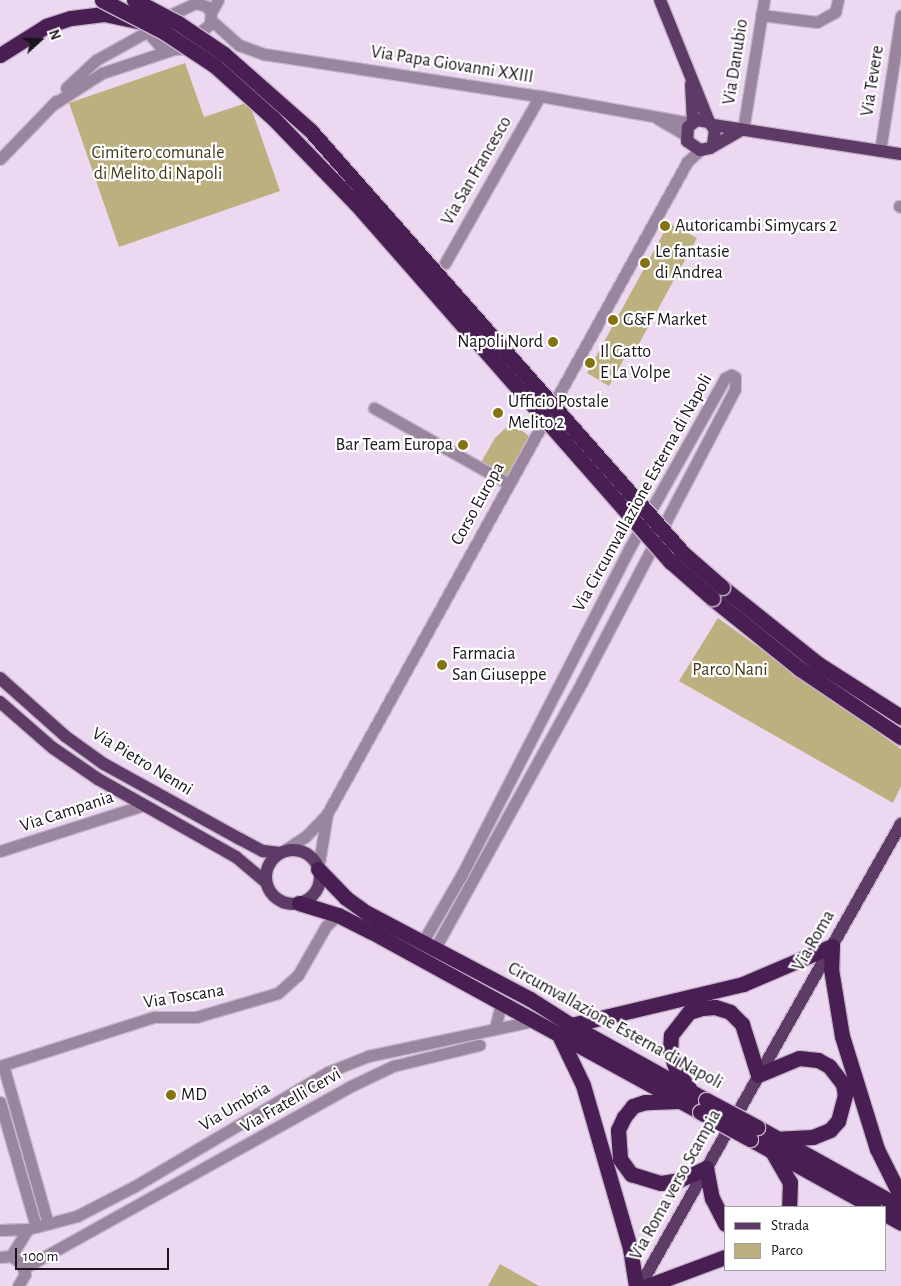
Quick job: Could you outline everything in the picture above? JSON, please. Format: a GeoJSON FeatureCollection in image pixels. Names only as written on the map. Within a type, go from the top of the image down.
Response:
{"type":"FeatureCollection","features":[{"type":"Feature","properties":{"kind":"highway"},"geometry":{"type":"LineString","coordinates":[[102,0],[215,66],[273,118],[356,206],[671,562],[817,664],[901,717]]}},
{"type":"Feature","properties":{"kind":"highway"},"geometry":{"type":"LineString","coordinates":[[134,0],[178,23]]}},
{"type":"Feature","properties":{"kind":"highway"},"geometry":{"type":"LineString","coordinates":[[150,0],[178,23],[244,70],[310,130],[717,593],[800,669],[901,737]]}},
{"type":"Feature","properties":{"kind":"highway"},"geometry":{"type":"LineString","coordinates":[[0,55],[46,26],[71,18],[104,14],[149,26]]}},
{"type":"Feature","properties":{"kind":"highway","name":"Circumvallazione Esterna di Napoli"},"geometry":{"type":"LineString","coordinates":[[318,869],[360,908],[428,946],[523,995],[703,1106],[775,1145],[901,1207]]}},
{"type":"Feature","properties":{"kind":"highway","name":"Circumvallazione Esterna di Napoli"},"geometry":{"type":"LineString","coordinates":[[299,903],[338,915],[558,1035],[687,1097]]}},
{"type":"Feature","properties":{"kind":"highway"},"geometry":{"type":"LineString","coordinates":[[571,1025],[743,984],[832,946],[831,969],[842,1036],[877,1149],[901,1197]]}},
{"type":"Feature","properties":{"kind":"highway"},"geometry":{"type":"LineString","coordinates":[[724,1222],[712,1198],[706,1168],[679,1180],[661,1183],[631,1174],[620,1159],[616,1143],[618,1130],[624,1117],[634,1106],[645,1102],[687,1097],[670,1052],[671,1035],[690,1012],[702,1008],[715,1007],[730,1012],[742,1024],[758,1075],[799,1058],[818,1060],[829,1066],[843,1084],[844,1110],[830,1130],[813,1137],[775,1145],[790,1182],[789,1206]]}},
{"type":"Feature","properties":{"kind":"highway"},"geometry":{"type":"LineString","coordinates":[[558,1035],[586,1094],[630,1248],[638,1286]]}},
{"type":"Feature","properties":{"kind":"highway","name":"Circumvallazione Esterna di Napoli"},"geometry":{"type":"LineString","coordinates":[[775,1145],[871,1206]]}},
{"type":"Feature","properties":{"kind":"highway"},"geometry":{"type":"LineString","coordinates":[[886,1215],[901,1224]]}},
{"type":"Feature","properties":{"kind":"highway"},"geometry":{"type":"LineString","coordinates":[[886,1224],[901,1224]]}},
{"type":"Feature","properties":{"kind":"highway"},"geometry":{"type":"LineString","coordinates":[[647,1286],[724,1257]]}},
{"type":"Feature","properties":{"kind":"main road","name":"Corso Europa"},"geometry":{"type":"LineString","coordinates":[[660,0],[711,124]]}},
{"type":"Feature","properties":{"kind":"main road","name":"Corso Europa"},"geometry":{"type":"LineString","coordinates":[[689,130],[691,78]]}},
{"type":"Feature","properties":{"kind":"main road"},"geometry":{"type":"LineString","coordinates":[[743,130],[700,150],[689,130],[711,124],[901,154]]}},
{"type":"Feature","properties":{"kind":"main road"},"geometry":{"type":"LineString","coordinates":[[711,124],[716,135],[713,144]]}},
{"type":"Feature","properties":{"kind":"main road","name":"Via Pietro Nenni"},"geometry":{"type":"LineString","coordinates":[[0,678],[38,713],[104,764],[263,851],[280,854]]}},
{"type":"Feature","properties":{"kind":"main road","name":"Via Pietro Nenni"},"geometry":{"type":"LineString","coordinates":[[0,702],[53,748],[98,779],[236,857],[266,882]]}},
{"type":"Feature","properties":{"kind":"main road","name":"Via Roma"},"geometry":{"type":"LineString","coordinates":[[758,1075],[901,824]]}},
{"type":"Feature","properties":{"kind":"main road"},"geometry":{"type":"LineString","coordinates":[[303,852],[318,869],[318,886],[314,894],[299,903],[290,904],[275,897],[266,882],[268,866],[280,854],[303,852]]}},
{"type":"Feature","properties":{"kind":"main road","name":"Via Roma verso Scampia"},"geometry":{"type":"LineString","coordinates":[[638,1286],[758,1075]]}},
{"type":"Feature","properties":{"kind":"street"},"geometry":{"type":"LineString","coordinates":[[149,26],[152,37],[160,46],[174,49],[200,34],[218,0]]}},
{"type":"Feature","properties":{"kind":"street","name":"Via Danubio"},"geometry":{"type":"LineString","coordinates":[[743,130],[764,0]]}},
{"type":"Feature","properties":{"kind":"street"},"geometry":{"type":"LineString","coordinates":[[761,15],[817,22],[835,12],[838,0]]}},
{"type":"Feature","properties":{"kind":"street","name":"Via Papa Giovanni XXIII"},"geometry":{"type":"LineString","coordinates":[[0,158],[96,60],[158,20],[194,2]]}},
{"type":"Feature","properties":{"kind":"street"},"geometry":{"type":"LineString","coordinates":[[194,2],[201,4],[211,16]]}},
{"type":"Feature","properties":{"kind":"street","name":"Via Papa Giovanni XXIII"},"geometry":{"type":"LineString","coordinates":[[211,16],[239,45],[252,50]]}},
{"type":"Feature","properties":{"kind":"street","name":"Via Tevere"},"geometry":{"type":"LineString","coordinates":[[880,151],[901,16]]}},
{"type":"Feature","properties":{"kind":"street","name":"Via Papa Giovanni XXIII"},"geometry":{"type":"LineString","coordinates":[[52,105],[102,73],[174,49],[252,50],[648,114],[689,130]]}},
{"type":"Feature","properties":{"kind":"street","name":"Via San Francesco"},"geometry":{"type":"LineString","coordinates":[[445,263],[540,96]]}},
{"type":"Feature","properties":{"kind":"street","name":"Corso Europa"},"geometry":{"type":"LineString","coordinates":[[687,162],[689,130]]}},
{"type":"Feature","properties":{"kind":"street","name":"Corso Europa"},"geometry":{"type":"LineString","coordinates":[[318,869],[327,814],[687,162],[700,150]]}},
{"type":"Feature","properties":{"kind":"street","name":"Via Circumvallazione Esterna di Napoli"},"geometry":{"type":"LineString","coordinates":[[735,377],[735,389],[582,682],[428,946],[461,876],[629,549],[725,378],[735,377]]}},
{"type":"Feature","properties":{"kind":"street"},"geometry":{"type":"LineString","coordinates":[[374,408],[509,484]]}},
{"type":"Feature","properties":{"kind":"street","name":"Via Campania"},"geometry":{"type":"LineString","coordinates":[[0,851],[144,805]]}},
{"type":"Feature","properties":{"kind":"street"},"geometry":{"type":"LineString","coordinates":[[280,854],[305,837],[327,814]]}},
{"type":"Feature","properties":{"kind":"street","name":"Via Toscana"},"geometry":{"type":"LineString","coordinates":[[1,1066],[154,1017],[196,1017],[278,993],[298,975],[326,926],[338,915]]}},
{"type":"Feature","properties":{"kind":"street"},"geometry":{"type":"LineString","coordinates":[[495,1028],[501,1004]]}},
{"type":"Feature","properties":{"kind":"street","name":"Via Umbria"},"geometry":{"type":"LineString","coordinates":[[0,1230],[32,1228],[77,1216],[135,1186],[328,1072],[368,1056],[532,1020]]}},
{"type":"Feature","properties":{"kind":"street","name":"Via Fratelli Cervi"},"geometry":{"type":"LineString","coordinates":[[24,1268],[384,1070],[479,1045]]}},
{"type":"Feature","properties":{"kind":"street"},"geometry":{"type":"LineString","coordinates":[[1,1066],[48,1224]]}},
{"type":"Feature","properties":{"kind":"street"},"geometry":{"type":"LineString","coordinates":[[0,1102],[32,1228],[6,1256],[24,1268],[21,1285]]}},
{"type":"Feature","properties":{"kind":"green space","name":"Cimitero comunale di Melito di Napoli"},"geometry":{"type":"Polygon","coordinates":[[[185,63],[204,117],[249,102],[280,191],[119,247],[69,103],[185,63]]]}},
{"type":"Feature","properties":{"kind":"green space"},"geometry":{"type":"Polygon","coordinates":[[[669,223],[697,238],[635,351],[630,348],[609,386],[587,373],[669,223]]]}},
{"type":"Feature","properties":{"kind":"green space"},"geometry":{"type":"Polygon","coordinates":[[[512,422],[531,438],[507,480],[480,464],[495,438],[512,422]]]}},
{"type":"Feature","properties":{"kind":"green space","name":"Parco Nani"},"geometry":{"type":"Polygon","coordinates":[[[718,618],[901,749],[901,786],[893,803],[679,681],[718,618]]]}},
{"type":"Feature","properties":{"kind":"green space"},"geometry":{"type":"Polygon","coordinates":[[[500,1264],[539,1286],[488,1286],[500,1264]]]}},
{"type":"Feature","properties":{"kind":"place","name":"Autoricambi Simycars 2"},"geometry":{"type":"Point","coordinates":[665,226]}},
{"type":"Feature","properties":{"kind":"place","name":"Le fantasie di Andrea"},"geometry":{"type":"Point","coordinates":[645,263]}},
{"type":"Feature","properties":{"kind":"place","name":"G&F Market"},"geometry":{"type":"Point","coordinates":[613,320]}},
{"type":"Feature","properties":{"kind":"place","name":"Napoli Nord"},"geometry":{"type":"Point","coordinates":[553,342]}},
{"type":"Feature","properties":{"kind":"place","name":"Il Gatto E La Volpe"},"geometry":{"type":"Point","coordinates":[590,363]}},
{"type":"Feature","properties":{"kind":"place","name":"Ufficio Postale Melito 2"},"geometry":{"type":"Point","coordinates":[498,413]}},
{"type":"Feature","properties":{"kind":"place","name":"Bar Team Europa"},"geometry":{"type":"Point","coordinates":[463,445]}},
{"type":"Feature","properties":{"kind":"place","name":"Farmacia San Giuseppe"},"geometry":{"type":"Point","coordinates":[442,665]}},
{"type":"Feature","properties":{"kind":"place","name":"MD"},"geometry":{"type":"Point","coordinates":[171,1095]}}]}
